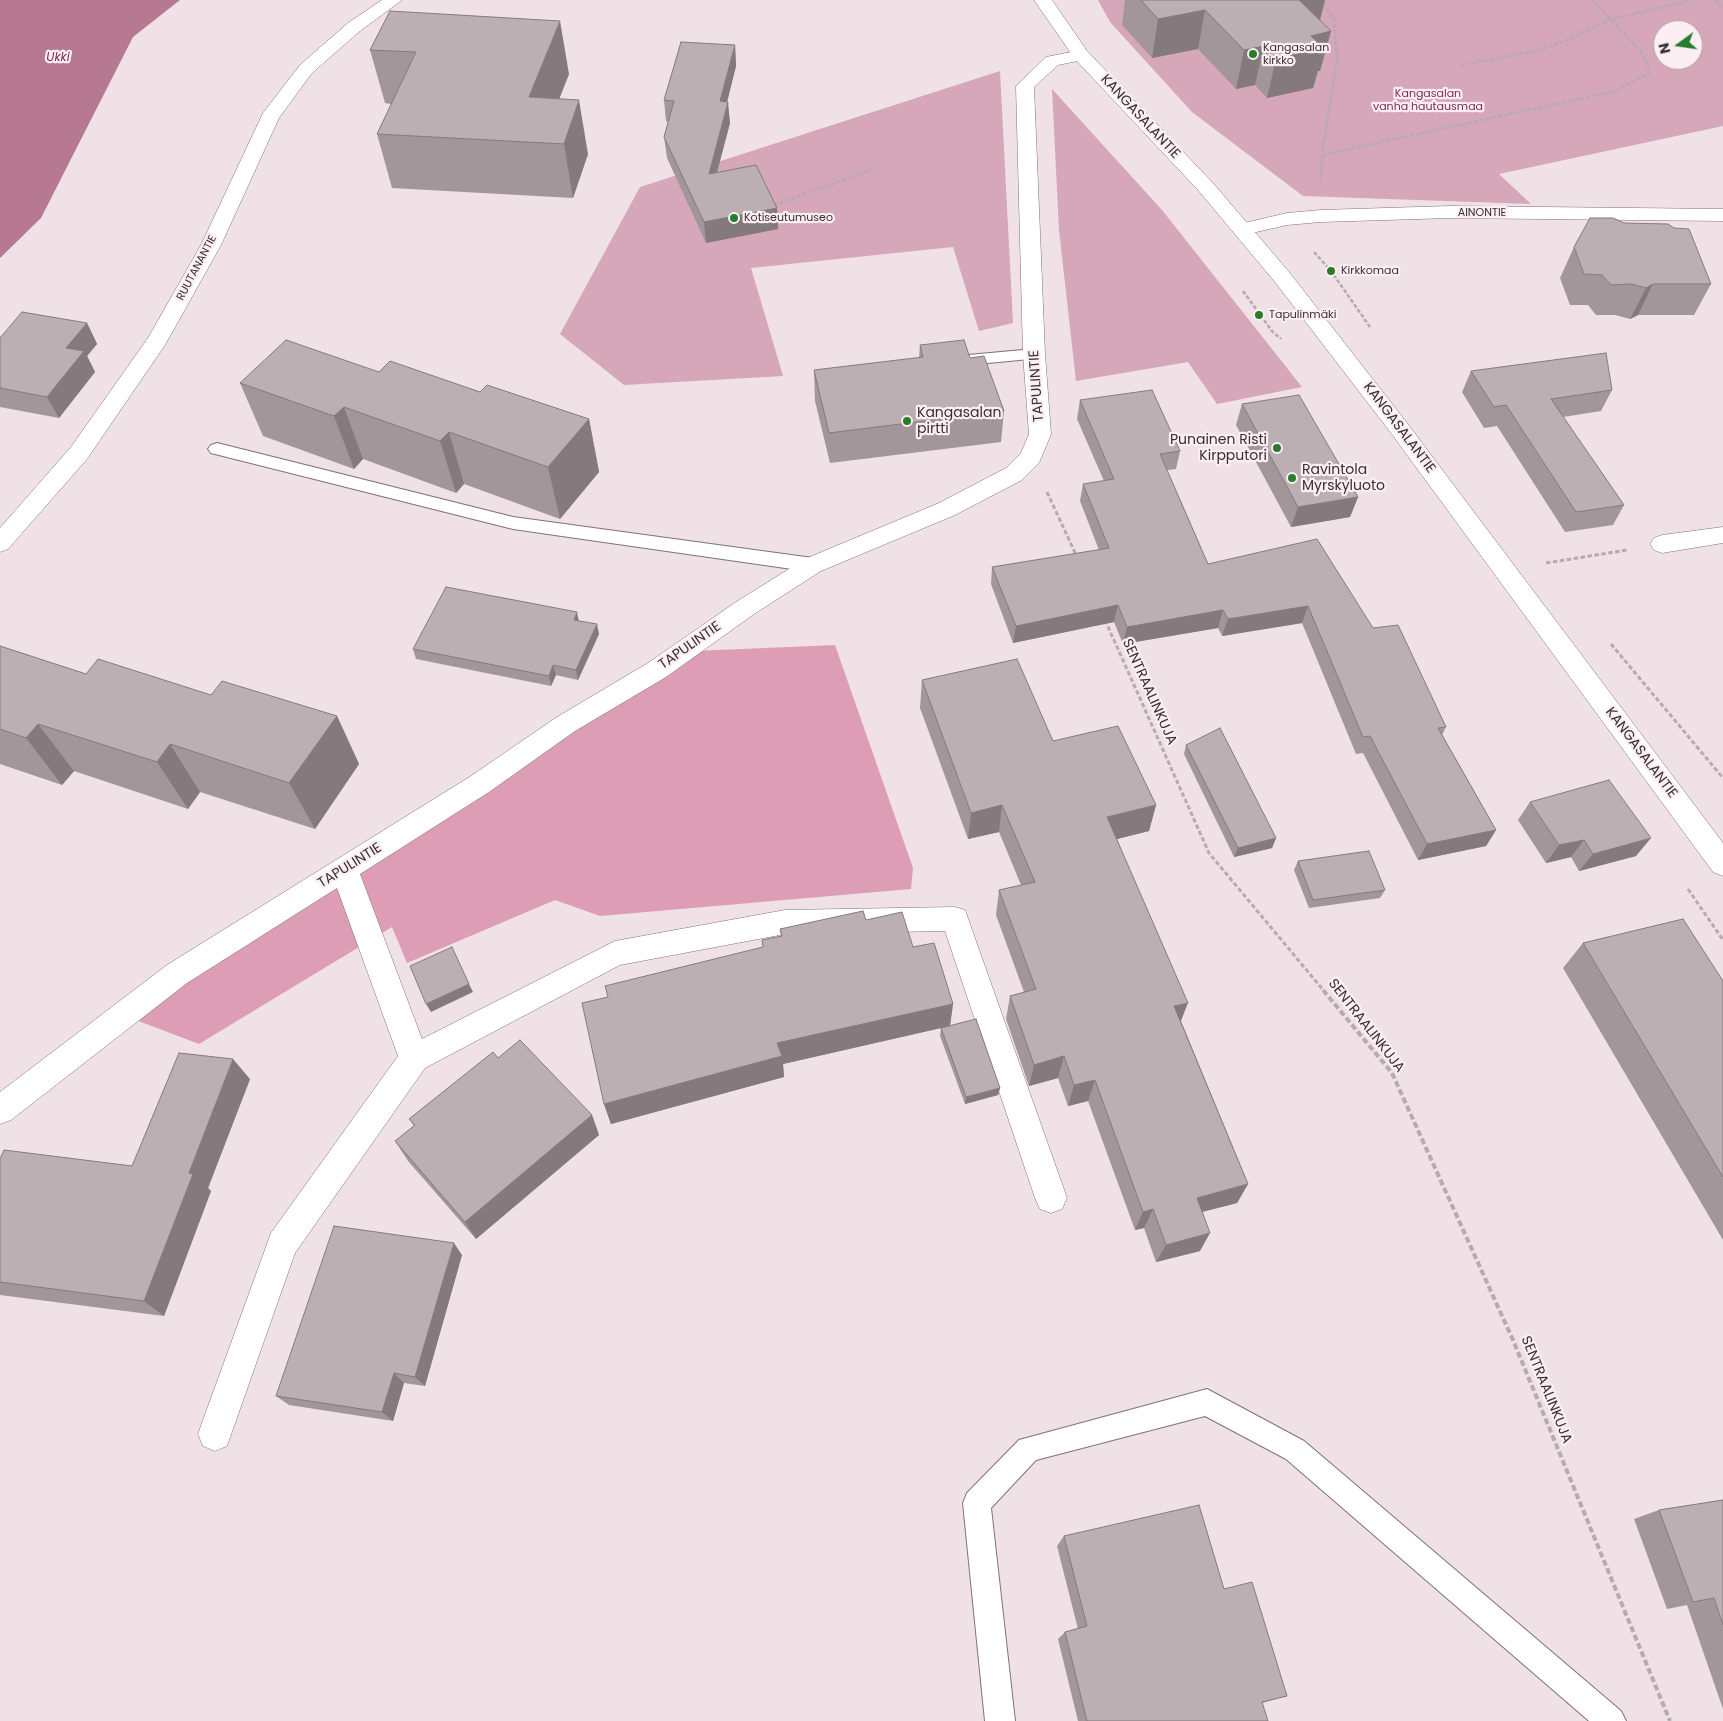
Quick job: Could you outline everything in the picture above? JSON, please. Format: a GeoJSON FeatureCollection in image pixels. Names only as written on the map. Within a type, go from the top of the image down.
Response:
{"type":"FeatureCollection","features":[{"type":"Feature","properties":{"kind":"street","name":"RUUTANANTIE"},"geometry":{"type":"LineString","coordinates":[[0,543],[79,453],[157,340],[211,245],[270,117],[306,69],[354,27],[393,0]]}},
{"type":"Feature","properties":{"kind":"street","name":"KANGASALANTIE"},"geometry":{"type":"LineString","coordinates":[[1048,4],[1063,32],[1081,55],[1243,229],[1399,428],[1723,864]]}},
{"type":"Feature","properties":{"kind":"street","name":"TAPULINTIE"},"geometry":{"type":"LineString","coordinates":[[0,1110],[177,974],[480,784],[566,724],[657,670],[746,608],[813,565],[948,508],[1014,474],[1031,457],[1040,434],[1034,354],[1025,86],[1052,61],[1081,55]]}},
{"type":"Feature","properties":{"kind":"street","name":"AINONTIE"},"geometry":{"type":"LineString","coordinates":[[1243,229],[1286,219],[1321,216],[1450,212],[1723,214]]}},
{"type":"Feature","properties":{"kind":"street"},"geometry":{"type":"LineString","coordinates":[[1662,544],[1723,535]]}},
{"type":"Feature","properties":{"kind":"street"},"geometry":{"type":"LineString","coordinates":[[344,869],[414,1058]]}},
{"type":"Feature","properties":{"kind":"street"},"geometry":{"type":"LineString","coordinates":[[215,1434],[282,1244],[414,1058],[615,953],[785,922],[955,919],[1051,1198]]}},
{"type":"Feature","properties":{"kind":"lane"},"geometry":{"type":"LineString","coordinates":[[952,362],[1034,354]]}},
{"type":"Feature","properties":{"kind":"lane"},"geometry":{"type":"LineString","coordinates":[[217,449],[513,523],[813,565]]}},
{"type":"Feature","properties":{"kind":"lane"},"geometry":{"type":"LineString","coordinates":[[1000,1721],[977,1503],[1028,1449],[1207,1402],[1295,1450],[1611,1721]]}},
{"type":"Feature","properties":{"kind":"path"},"geometry":{"type":"LineString","coordinates":[[1318,0],[1334,18],[1337,58],[1322,155],[1321,216]]}},
{"type":"Feature","properties":{"kind":"path"},"geometry":{"type":"LineString","coordinates":[[1322,155],[1615,91],[1650,72],[1643,54],[1592,0]]}},
{"type":"Feature","properties":{"kind":"path"},"geometry":{"type":"LineString","coordinates":[[1460,65],[1532,52],[1565,41],[1612,19],[1693,0]]}},
{"type":"Feature","properties":{"kind":"path"},"geometry":{"type":"LineString","coordinates":[[1714,0],[1723,8]]}},
{"type":"Feature","properties":{"kind":"path"},"geometry":{"type":"LineString","coordinates":[[768,208],[876,168]]}},
{"type":"Feature","properties":{"kind":"path"},"geometry":{"type":"LineString","coordinates":[[1031,457],[1080,565]]}},
{"type":"Feature","properties":{"kind":"path"},"geometry":{"type":"LineString","coordinates":[[1544,563],[1662,544]]}},
{"type":"Feature","properties":{"kind":"path","name":"SENTRAALINKUJA"},"geometry":{"type":"LineString","coordinates":[[1104,618],[1209,853],[1392,1073],[1513,1340],[1670,1721]]}},
{"type":"Feature","properties":{"kind":"green space","name":"Kangasalan vanha hautausmaa"},"geometry":{"type":"Polygon","coordinates":[[[1098,0],[1723,0],[1723,126],[1499,174],[1531,204],[1303,196],[1192,112],[1110,22],[1098,0]]]}},
{"type":"Feature","properties":{"kind":"green space"},"geometry":{"type":"Polygon","coordinates":[[[1000,71],[1013,323],[979,331],[953,247],[751,268],[783,376],[624,385],[560,334],[640,187],[1000,71]]]}},
{"type":"Feature","properties":{"kind":"green space"},"geometry":{"type":"Polygon","coordinates":[[[1052,89],[1162,210],[1302,387],[1217,404],[1188,362],[1076,381],[1059,230],[1052,89]]]}},
{"type":"Feature","properties":{"kind":"shaded area"},"geometry":{"type":"Polygon","coordinates":[[[835,645],[913,868],[911,889],[600,916],[555,900],[407,963],[392,927],[199,1044],[128,1017],[695,651],[835,645]]]}},
{"type":"Feature","properties":{"kind":"water","name":"Ukki"},"geometry":{"type":"Polygon","coordinates":[[[0,0],[180,0],[133,37],[41,218],[0,258],[0,0]]]}},
{"type":"Feature","properties":{"kind":"building"},"geometry":{"type":"Polygon","coordinates":[[[1141,0],[1299,0],[1331,31],[1311,36],[1324,48],[1276,59],[1264,46],[1244,50],[1205,10],[1158,19],[1141,0]]]}},
{"type":"Feature","properties":{"kind":"building"},"geometry":{"type":"Polygon","coordinates":[[[390,11],[560,21],[529,97],[579,100],[564,144],[377,134],[416,52],[370,50],[390,11]]]}},
{"type":"Feature","properties":{"kind":"building"},"geometry":{"type":"Polygon","coordinates":[[[681,42],[735,45],[720,101],[728,102],[709,174],[756,165],[777,208],[704,222],[664,137],[674,101],[664,100],[681,42]]]}},
{"type":"Feature","properties":{"kind":"building"},"geometry":{"type":"Polygon","coordinates":[[[1590,218],[1613,218],[1624,223],[1668,224],[1674,228],[1689,229],[1711,284],[1653,284],[1646,288],[1631,284],[1611,285],[1602,275],[1584,274],[1574,247],[1590,218]]]}},
{"type":"Feature","properties":{"kind":"building"},"geometry":{"type":"Polygon","coordinates":[[[22,312],[87,323],[66,348],[84,351],[47,397],[0,388],[0,338],[22,312]]]}},
{"type":"Feature","properties":{"kind":"building"},"geometry":{"type":"Polygon","coordinates":[[[286,340],[379,372],[390,361],[480,392],[487,385],[589,419],[548,467],[449,432],[440,441],[344,407],[334,416],[240,383],[286,340]]]}},
{"type":"Feature","properties":{"kind":"building"},"geometry":{"type":"Polygon","coordinates":[[[964,340],[970,358],[984,356],[1004,411],[829,433],[814,370],[923,357],[920,345],[964,340]]]}},
{"type":"Feature","properties":{"kind":"building"},"geometry":{"type":"Polygon","coordinates":[[[1606,353],[1612,390],[1551,399],[1624,505],[1576,512],[1506,405],[1494,407],[1471,371],[1606,353]]]}},
{"type":"Feature","properties":{"kind":"building"},"geometry":{"type":"Polygon","coordinates":[[[1152,390],[1180,451],[1160,454],[1208,564],[1317,539],[1373,628],[1398,625],[1446,727],[1438,728],[1496,830],[1427,844],[1370,736],[1363,737],[1308,606],[1228,619],[1223,610],[1127,627],[1118,605],[1016,626],[992,567],[1109,548],[1083,484],[1114,479],[1080,400],[1152,390]]]}},
{"type":"Feature","properties":{"kind":"building"},"geometry":{"type":"Polygon","coordinates":[[[1299,395],[1358,497],[1298,507],[1242,404],[1299,395]]]}},
{"type":"Feature","properties":{"kind":"building"},"geometry":{"type":"Polygon","coordinates":[[[446,587],[577,612],[574,620],[597,624],[576,670],[553,665],[549,676],[413,649],[446,587]]]}},
{"type":"Feature","properties":{"kind":"building"},"geometry":{"type":"Polygon","coordinates":[[[0,646],[86,674],[98,659],[211,695],[222,681],[337,716],[289,783],[170,744],[157,762],[38,724],[26,738],[0,729],[0,646]]]}},
{"type":"Feature","properties":{"kind":"building"},"geometry":{"type":"Polygon","coordinates":[[[1017,659],[1053,741],[1118,726],[1156,805],[1107,817],[1188,1003],[1174,1006],[1248,1184],[1197,1198],[1210,1233],[1166,1245],[1153,1209],[1143,1212],[1095,1080],[1074,1085],[1064,1056],[1034,1065],[1010,996],[1036,989],[999,890],[1035,882],[1002,805],[971,813],[922,680],[1017,659]]]}},
{"type":"Feature","properties":{"kind":"building"},"geometry":{"type":"Polygon","coordinates":[[[1220,728],[1276,838],[1238,848],[1186,745],[1220,728]]]}},
{"type":"Feature","properties":{"kind":"building"},"geometry":{"type":"Polygon","coordinates":[[[1609,780],[1651,838],[1593,854],[1584,840],[1559,845],[1530,802],[1609,780]]]}},
{"type":"Feature","properties":{"kind":"building"},"geometry":{"type":"Polygon","coordinates":[[[1369,851],[1385,890],[1313,900],[1298,861],[1369,851]]]}},
{"type":"Feature","properties":{"kind":"building"},"geometry":{"type":"Polygon","coordinates":[[[863,911],[866,920],[902,912],[913,947],[934,943],[953,1004],[777,1043],[782,1056],[604,1104],[582,1003],[608,997],[605,986],[763,947],[762,940],[782,936],[780,929],[863,911]]]}},
{"type":"Feature","properties":{"kind":"building"},"geometry":{"type":"Polygon","coordinates":[[[1683,919],[1723,981],[1723,1177],[1583,943],[1683,919]]]}},
{"type":"Feature","properties":{"kind":"building"},"geometry":{"type":"Polygon","coordinates":[[[452,947],[469,984],[426,1004],[410,966],[452,947]]]}},
{"type":"Feature","properties":{"kind":"building"},"geometry":{"type":"Polygon","coordinates":[[[976,1019],[1000,1088],[966,1097],[941,1028],[976,1019]]]}},
{"type":"Feature","properties":{"kind":"building"},"geometry":{"type":"Polygon","coordinates":[[[520,1040],[592,1115],[465,1222],[395,1141],[415,1125],[409,1119],[493,1052],[498,1058],[520,1040]]]}},
{"type":"Feature","properties":{"kind":"building"},"geometry":{"type":"Polygon","coordinates":[[[179,1053],[233,1059],[189,1173],[193,1174],[144,1301],[0,1282],[0,1159],[4,1150],[132,1166],[179,1053]]]}},
{"type":"Feature","properties":{"kind":"building"},"geometry":{"type":"Polygon","coordinates":[[[334,1226],[454,1243],[415,1377],[394,1373],[382,1412],[276,1396],[334,1226]]]}},
{"type":"Feature","properties":{"kind":"building"},"geometry":{"type":"Polygon","coordinates":[[[1723,1500],[1723,1625],[1714,1598],[1693,1602],[1659,1510],[1723,1500]]]}},
{"type":"Feature","properties":{"kind":"building"},"geometry":{"type":"Polygon","coordinates":[[[1199,1505],[1224,1589],[1252,1582],[1287,1696],[1262,1702],[1268,1721],[1087,1721],[1065,1632],[1087,1626],[1064,1536],[1199,1505]]]}},
{"type":"Feature","properties":{"kind":"place","name":"Kangasalan kirkko"},"geometry":{"type":"Point","coordinates":[1253,54]}},
{"type":"Feature","properties":{"kind":"place","name":"Kotiseutumuseo"},"geometry":{"type":"Point","coordinates":[734,218]}},
{"type":"Feature","properties":{"kind":"place","name":"Kirkkomaa"},"geometry":{"type":"Point","coordinates":[1331,271]}},
{"type":"Feature","properties":{"kind":"place","name":"Tapulinmäki"},"geometry":{"type":"Point","coordinates":[1259,315]}},
{"type":"Feature","properties":{"kind":"place","name":"Kangasalan pirtti"},"geometry":{"type":"Point","coordinates":[907,421]}},
{"type":"Feature","properties":{"kind":"place","name":"Punainen Risti Kirpputori"},"geometry":{"type":"Point","coordinates":[1277,448]}},
{"type":"Feature","properties":{"kind":"place","name":"Ravintola Myrskyluoto"},"geometry":{"type":"Point","coordinates":[1292,478]}}]}
